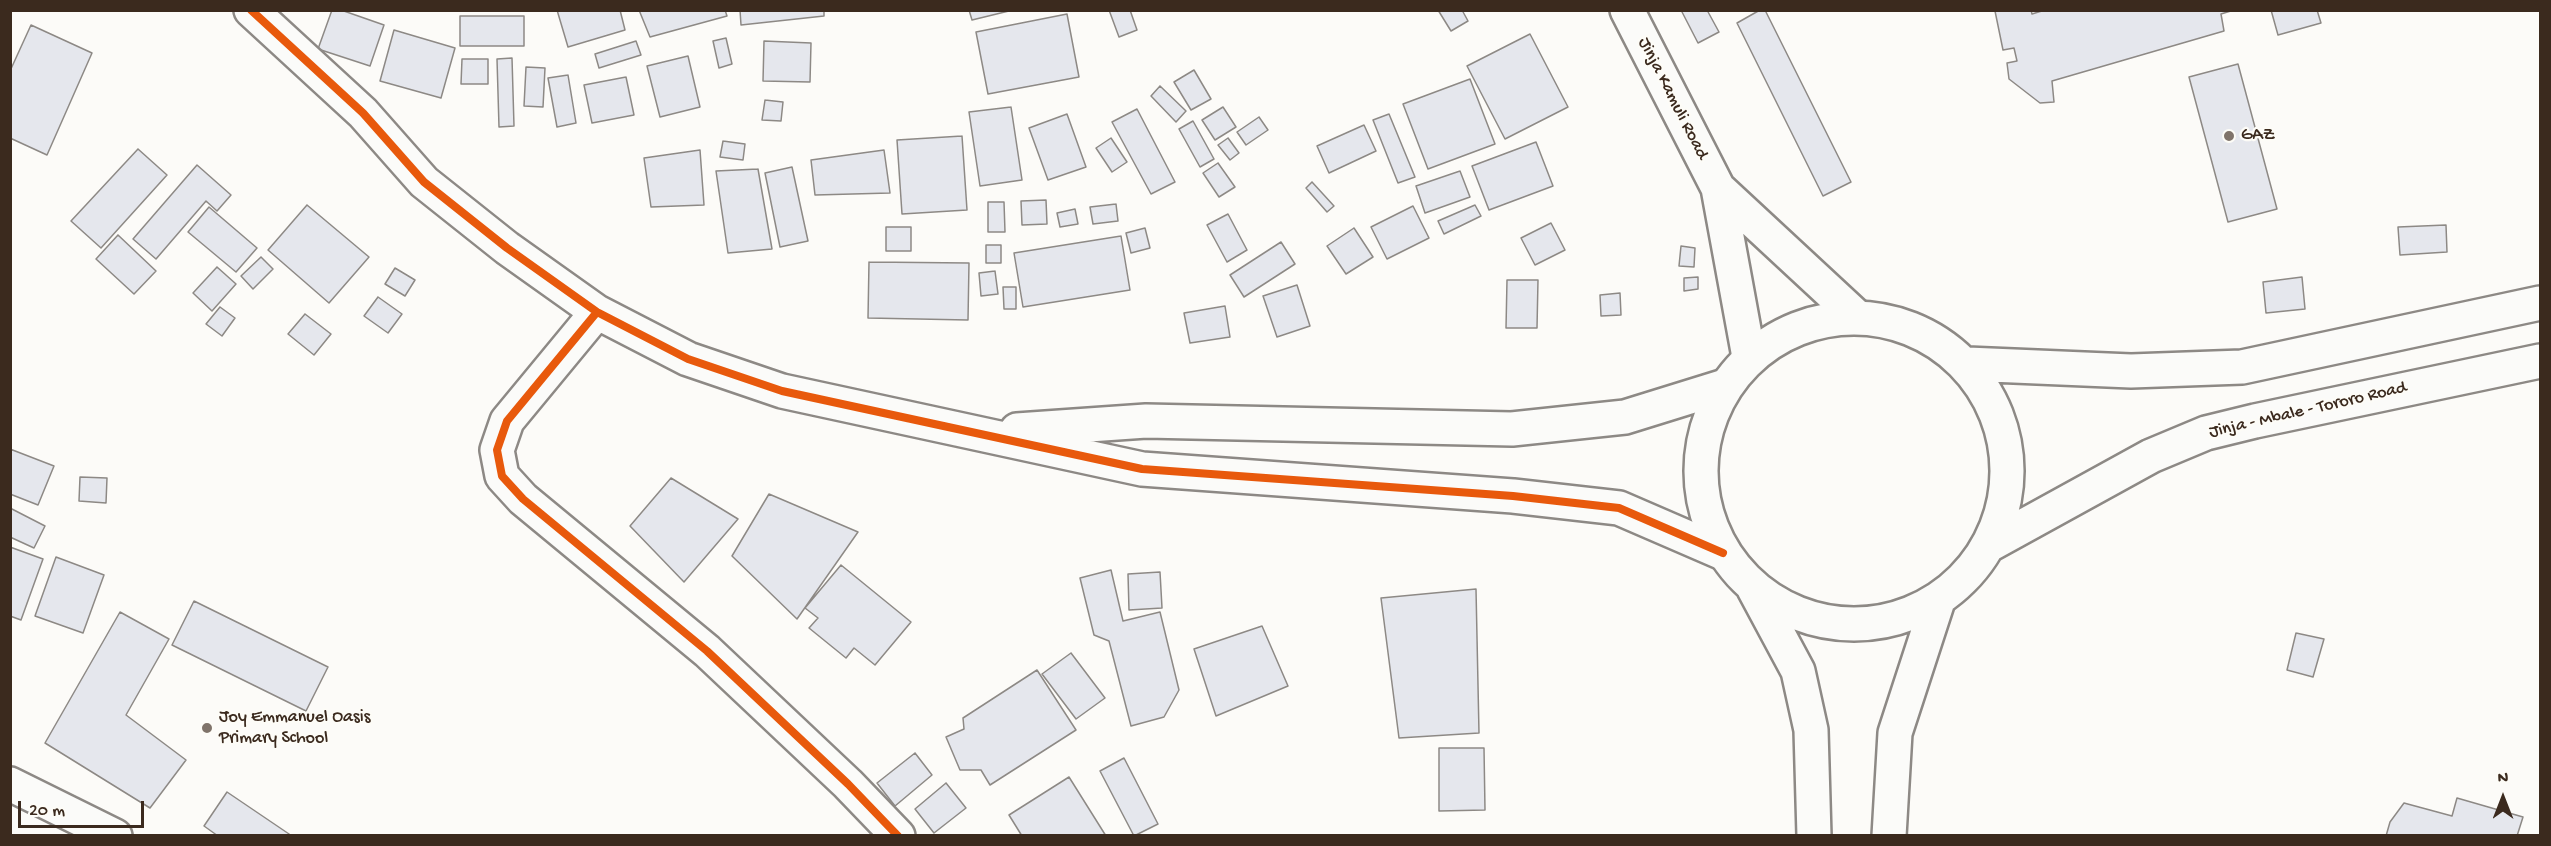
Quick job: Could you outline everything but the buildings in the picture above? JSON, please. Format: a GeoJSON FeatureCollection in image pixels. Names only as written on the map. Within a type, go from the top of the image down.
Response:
{"type":"FeatureCollection","features":[{"type":"Feature","properties":{"kind":"main road"},"geometry":{"type":"LineString","coordinates":[[251,10],[274,24],[363,113],[424,182],[507,248],[597,312],[688,359],[782,391],[1142,469],[1513,496],[1618,508],[1724,553]]}},
{"type":"Feature","properties":{"kind":"main road","name":"Jinja Kamuli Road"},"geometry":{"type":"LineString","coordinates":[[1627,10],[1718,188],[1749,357]]}},
{"type":"Feature","properties":{"kind":"main road","name":"Jinja Kamuli Road"},"geometry":{"type":"LineString","coordinates":[[1718,188],[1856,316]]}},
{"type":"Feature","properties":{"kind":"main road"},"geometry":{"type":"LineString","coordinates":[[1967,364],[2131,371],[2242,367],[2541,303]]}},
{"type":"Feature","properties":{"kind":"main road"},"geometry":{"type":"LineString","coordinates":[[597,312],[507,421],[497,450],[502,476],[523,499],[707,651],[848,784],[898,836]]}},
{"type":"Feature","properties":{"kind":"main road"},"geometry":{"type":"LineString","coordinates":[[1754,588],[1796,614],[1843,625],[1893,621],[1938,601],[1991,544],[2010,482],[2001,418],[1967,364],[1912,327],[1856,316],[1798,327],[1749,357],[1725,386],[1702,440],[1702,499],[1724,553],[1754,588],[1798,671],[1811,730],[1814,836]]}},
{"type":"Feature","properties":{"kind":"main road","name":"Jinja - Mbale - Tororo Road"},"geometry":{"type":"LineString","coordinates":[[1991,544],[2151,456],[2206,433],[2541,361]]}},
{"type":"Feature","properties":{"kind":"main road"},"geometry":{"type":"LineString","coordinates":[[979,433],[1146,421],[1512,429],[1625,417],[1725,386]]}},
{"type":"Feature","properties":{"kind":"main road"},"geometry":{"type":"LineString","coordinates":[[1889,836],[1895,733],[1938,601]]}},
{"type":"Feature","properties":{"kind":"main road"},"geometry":{"type":"LineString","coordinates":[[10,784],[115,836]]}},
{"type":"Feature","properties":{"kind":"cycle path"},"geometry":{"type":"LineString","coordinates":[[251,10],[363,113],[424,182],[507,248],[597,312],[688,359],[782,391],[1142,469],[1513,496],[1619,508],[1723,553]]}},
{"type":"Feature","properties":{"kind":"cycle path"},"geometry":{"type":"LineString","coordinates":[[597,312],[507,421],[497,450],[502,476],[523,499],[707,651],[848,784],[898,836]]}},
{"type":"Feature","properties":{"kind":"place","name":"GAZ"},"geometry":{"type":"Point","coordinates":[2229,136]}},
{"type":"Feature","properties":{"kind":"place","name":"Joy Emmanuel Oasis Primary School"},"geometry":{"type":"Point","coordinates":[207,728]}}]}
